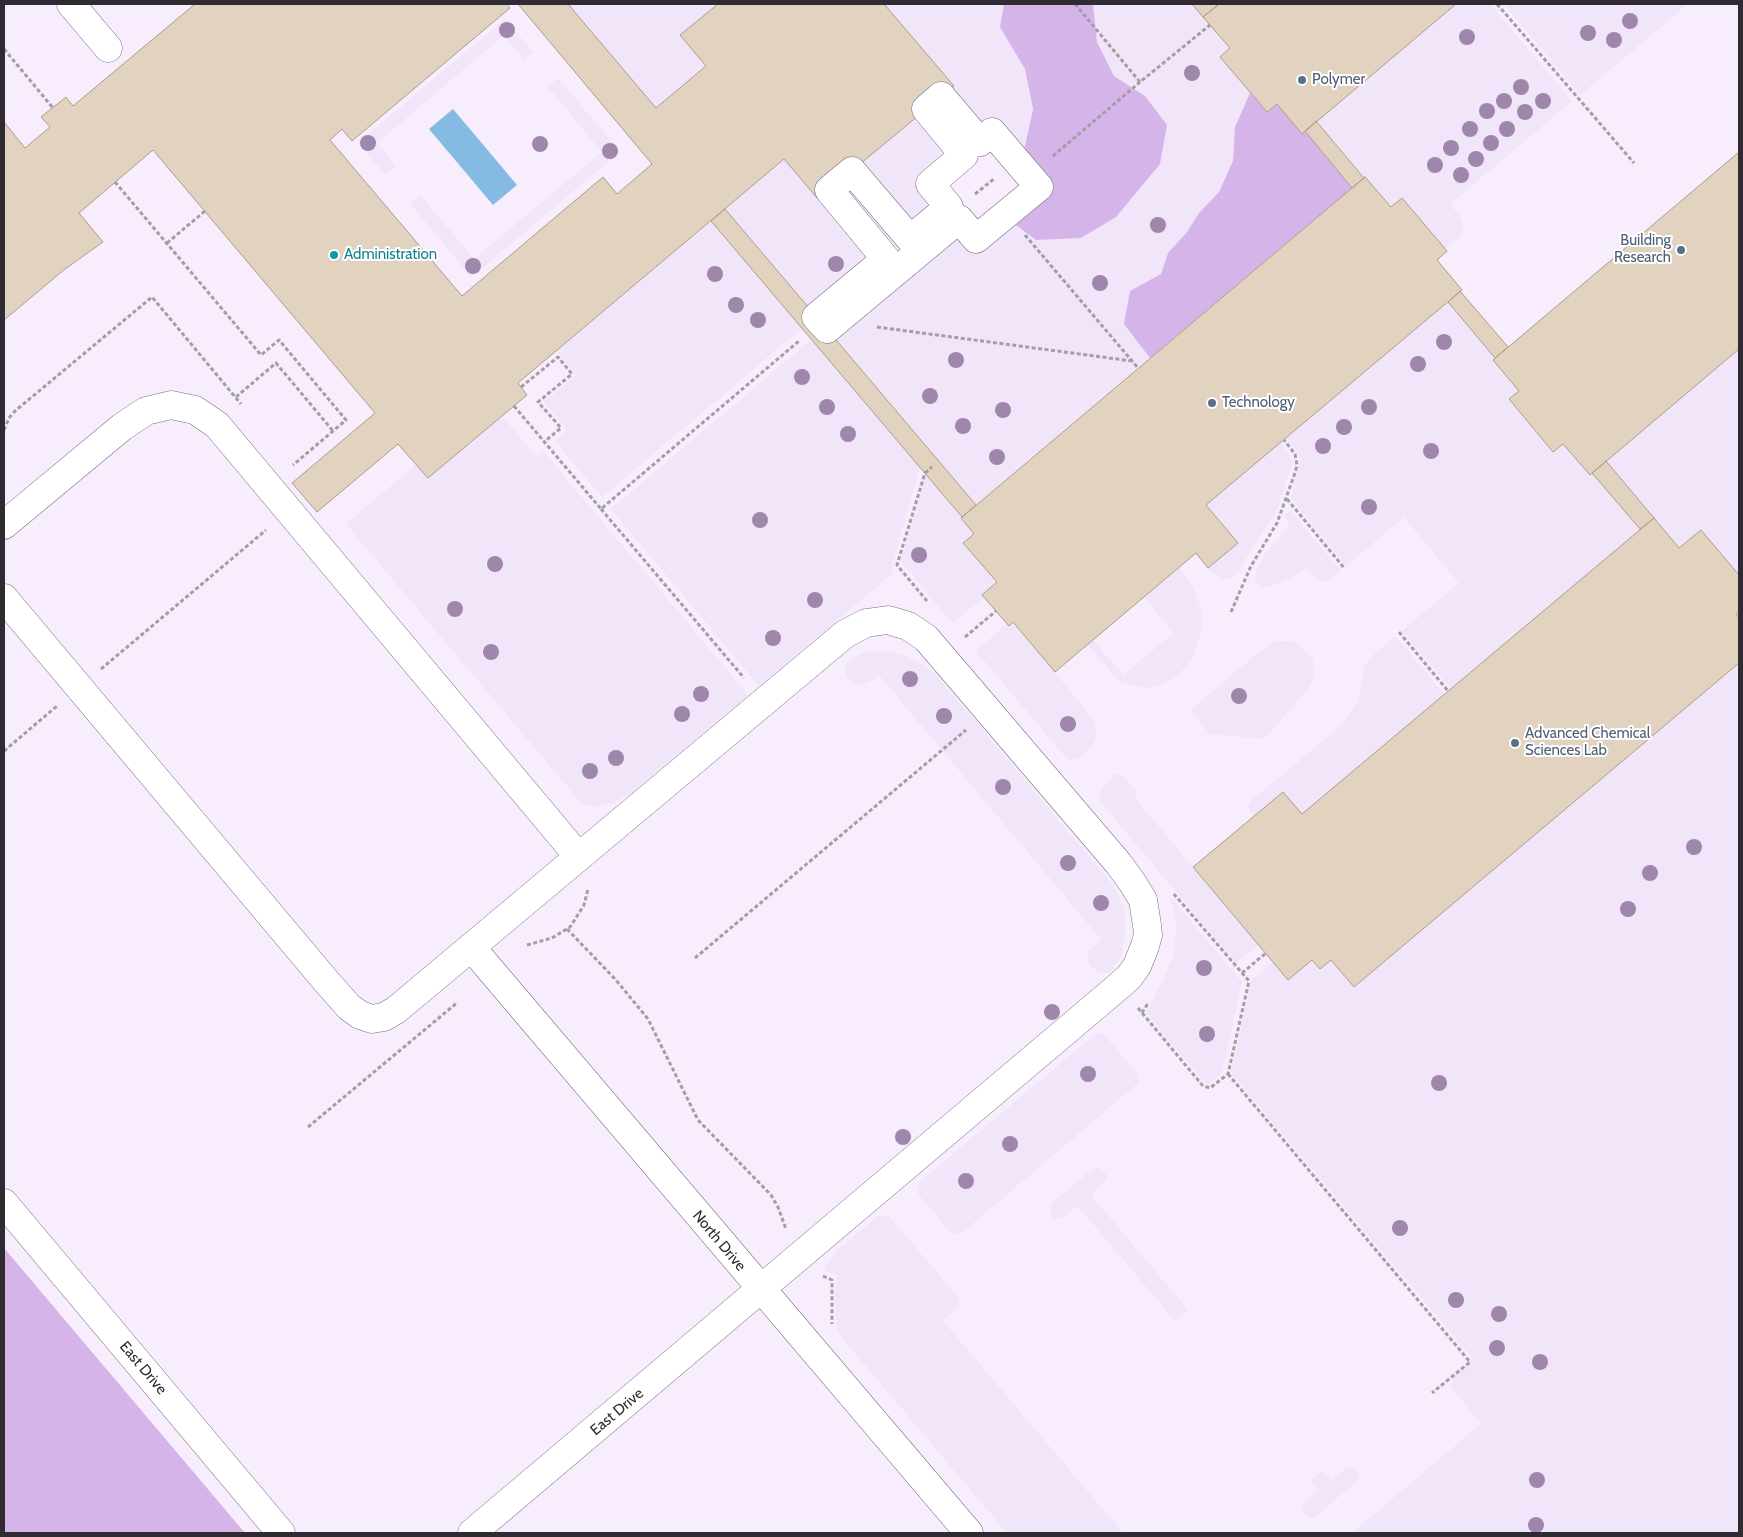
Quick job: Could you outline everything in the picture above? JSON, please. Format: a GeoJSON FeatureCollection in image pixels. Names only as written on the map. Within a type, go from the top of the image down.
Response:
{"type":"FeatureCollection","features":[{"type":"Feature","properties":{"kind":"street"},"geometry":{"type":"LineString","coordinates":[[71,4],[108,48]]}},
{"type":"Feature","properties":{"kind":"street"},"geometry":{"type":"LineString","coordinates":[[941,96],[980,142],[992,132],[1039,187],[1007,214],[976,239],[959,219],[827,329],[816,317],[886,259],[829,190],[852,171],[910,240],[949,206],[930,184],[964,155],[926,109],[941,96]]}},
{"type":"Feature","properties":{"kind":"street"},"geometry":{"type":"LineString","coordinates":[[4,525],[122,427],[146,411],[171,405],[195,410],[216,424],[579,857]]}},
{"type":"Feature","properties":{"kind":"street","name":"East Drive"},"geometry":{"type":"LineString","coordinates":[[4,598],[326,981],[349,1007],[360,1015],[372,1019],[396,1010],[845,634],[866,623],[888,620],[908,626],[926,638],[1118,863],[1143,900],[1148,935],[1137,966],[1120,986],[472,1533]]}},
{"type":"Feature","properties":{"kind":"street","name":"North Drive"},"geometry":{"type":"LineString","coordinates":[[471,947],[969,1533]]}},
{"type":"Feature","properties":{"kind":"street","name":"East Drive"},"geometry":{"type":"LineString","coordinates":[[4,1204],[281,1533]]}},
{"type":"Feature","properties":{"kind":"path"},"geometry":{"type":"LineString","coordinates":[[1075,4],[1140,82],[1210,25]]}},
{"type":"Feature","properties":{"kind":"path"},"geometry":{"type":"LineString","coordinates":[[1497,4],[1634,163]]}},
{"type":"Feature","properties":{"kind":"path"},"geometry":{"type":"LineString","coordinates":[[4,49],[53,108]]}},
{"type":"Feature","properties":{"kind":"path"},"geometry":{"type":"LineString","coordinates":[[115,182],[261,355],[279,340],[346,420],[293,465],[297,470]]}},
{"type":"Feature","properties":{"kind":"path"},"geometry":{"type":"LineString","coordinates":[[984,187],[1138,368]]}},
{"type":"Feature","properties":{"kind":"path"},"geometry":{"type":"LineString","coordinates":[[167,244],[204,211]]}},
{"type":"Feature","properties":{"kind":"path"},"geometry":{"type":"LineString","coordinates":[[4,430],[9,418],[15,412],[152,297],[242,405]]}},
{"type":"Feature","properties":{"kind":"path"},"geometry":{"type":"LineString","coordinates":[[836,321],[1132,361]]}},
{"type":"Feature","properties":{"kind":"path"},"geometry":{"type":"LineString","coordinates":[[601,509],[799,341]]}},
{"type":"Feature","properties":{"kind":"path"},"geometry":{"type":"LineString","coordinates":[[521,387],[558,357],[572,374],[538,402],[561,428],[544,442]]}},
{"type":"Feature","properties":{"kind":"path"},"geometry":{"type":"LineString","coordinates":[[236,397],[276,363],[333,431]]}},
{"type":"Feature","properties":{"kind":"path"},"geometry":{"type":"LineString","coordinates":[[514,406],[764,702]]}},
{"type":"Feature","properties":{"kind":"path"},"geometry":{"type":"LineString","coordinates":[[1231,612],[1251,566],[1277,523],[1295,473],[1297,459],[1292,448],[1284,440]]}},
{"type":"Feature","properties":{"kind":"path"},"geometry":{"type":"LineString","coordinates":[[929,603],[897,565],[925,473],[932,467]]}},
{"type":"Feature","properties":{"kind":"path"},"geometry":{"type":"LineString","coordinates":[[1286,499],[1345,569]]}},
{"type":"Feature","properties":{"kind":"path"},"geometry":{"type":"LineString","coordinates":[[99,670],[269,528]]}},
{"type":"Feature","properties":{"kind":"path"},"geometry":{"type":"LineString","coordinates":[[960,641],[996,611]]}},
{"type":"Feature","properties":{"kind":"path"},"geometry":{"type":"LineString","coordinates":[[1399,632],[1448,691]]}},
{"type":"Feature","properties":{"kind":"path"},"geometry":{"type":"LineString","coordinates":[[4,751],[58,705]]}},
{"type":"Feature","properties":{"kind":"path"},"geometry":{"type":"LineString","coordinates":[[695,958],[969,728]]}},
{"type":"Feature","properties":{"kind":"path"},"geometry":{"type":"LineString","coordinates":[[527,945],[552,938],[567,929],[584,905],[589,885]]}},
{"type":"Feature","properties":{"kind":"path"},"geometry":{"type":"LineString","coordinates":[[1120,986],[1203,1086],[1210,1088],[1228,1074],[1249,981],[1168,887]]}},
{"type":"Feature","properties":{"kind":"path"},"geometry":{"type":"LineString","coordinates":[[567,929],[616,980],[648,1019],[698,1120],[771,1195],[778,1207],[787,1231]]}},
{"type":"Feature","properties":{"kind":"path"},"geometry":{"type":"LineString","coordinates":[[1242,973],[1266,953]]}},
{"type":"Feature","properties":{"kind":"path"},"geometry":{"type":"LineString","coordinates":[[308,1127],[458,1002]]}},
{"type":"Feature","properties":{"kind":"path"},"geometry":{"type":"LineString","coordinates":[[1228,1074],[1470,1362],[1432,1393]]}},
{"type":"Feature","properties":{"kind":"shaded area"},"geometry":{"type":"Polygon","coordinates":[[[4,4],[1739,4],[1739,1533],[4,1533],[4,4]]]}},
{"type":"Feature","properties":{"kind":"shaded area"},"geometry":{"type":"Polygon","coordinates":[[[568,4],[718,4],[680,35],[706,66],[656,108],[568,4]]]}},
{"type":"Feature","properties":{"kind":"shaded area"},"geometry":{"type":"Polygon","coordinates":[[[884,4],[1004,4],[1000,27],[1025,69],[1033,109],[1024,151],[941,96],[953,86],[884,4]]]}},
{"type":"Feature","properties":{"kind":"shaded area"},"geometry":{"type":"Polygon","coordinates":[[[1004,4],[1093,4],[1097,42],[1114,76],[1145,96],[1167,125],[1160,164],[1116,217],[1081,238],[1036,240],[1004,216],[1039,187],[1024,151],[1033,109],[1025,69],[1000,27],[1004,4]]]}},
{"type":"Feature","properties":{"kind":"shaded area"},"geometry":{"type":"Polygon","coordinates":[[[1093,4],[1192,4],[1230,48],[1220,57],[1250,93],[1235,127],[1233,161],[1219,193],[1199,213],[1187,232],[1168,253],[1161,274],[1124,324],[1150,357],[976,504],[827,329],[959,219],[976,239],[1145,96],[1114,76],[1097,42],[1093,4]]]}},
{"type":"Feature","properties":{"kind":"shaded area"},"geometry":{"type":"Polygon","coordinates":[[[1456,4],[1490,4],[1572,101],[1450,204],[1462,220],[1463,229],[1460,236],[1445,249],[1402,198],[1391,207],[1316,121],[1456,4]]]}},
{"type":"Feature","properties":{"kind":"shaded area"},"geometry":{"type":"Polygon","coordinates":[[[1504,4],[1688,4],[1580,95],[1504,4]]]}},
{"type":"Feature","properties":{"kind":"shaded area"},"geometry":{"type":"Polygon","coordinates":[[[505,19],[533,52],[524,59],[504,35],[377,143],[396,166],[386,175],[358,143],[505,19]]]}},
{"type":"Feature","properties":{"kind":"shaded area"},"geometry":{"type":"Polygon","coordinates":[[[558,78],[620,152],[471,277],[410,203],[420,195],[474,259],[602,152],[548,87],[558,78]]]}},
{"type":"Feature","properties":{"kind":"shaded area"},"geometry":{"type":"Polygon","coordinates":[[[1250,93],[1267,112],[1277,104],[1302,133],[1305,131],[1352,188],[1150,358],[1124,324],[1130,291],[1161,274],[1168,253],[1187,232],[1199,213],[1219,192],[1233,161],[1235,127],[1250,93]]]}},
{"type":"Feature","properties":{"kind":"shaded area"},"geometry":{"type":"Polygon","coordinates":[[[926,109],[964,155],[930,184],[949,207],[910,239],[852,171],[926,109]]]}},
{"type":"Feature","properties":{"kind":"shaded area"},"geometry":{"type":"Polygon","coordinates":[[[784,159],[818,199],[829,190],[886,259],[816,317],[725,209],[784,159]]]}},
{"type":"Feature","properties":{"kind":"shaded area"},"geometry":{"type":"Polygon","coordinates":[[[711,221],[802,328],[602,497],[555,441],[567,430],[544,402],[576,375],[557,351],[711,221]]]}},
{"type":"Feature","properties":{"kind":"shaded area"},"geometry":{"type":"Polygon","coordinates":[[[1448,302],[1495,358],[1493,360],[1519,391],[1509,399],[1553,452],[1563,444],[1589,475],[1592,473],[1640,529],[1451,689],[1402,631],[1459,583],[1404,517],[1346,566],[1291,499],[1300,458],[1286,438],[1448,302]]]}},
{"type":"Feature","properties":{"kind":"shaded area"},"geometry":{"type":"Polygon","coordinates":[[[811,340],[920,468],[893,562],[892,568],[894,572],[759,686],[611,509],[811,340]]]}},
{"type":"Feature","properties":{"kind":"shaded area"},"geometry":{"type":"Polygon","coordinates":[[[1739,349],[1739,575],[1701,530],[1679,548],[1606,461],[1739,349]]]}},
{"type":"Feature","properties":{"kind":"shaded area"},"geometry":{"type":"Polygon","coordinates":[[[502,416],[536,456],[543,451],[748,695],[631,793],[613,803],[598,806],[583,805],[346,524],[416,465],[428,478],[502,416]]]}},
{"type":"Feature","properties":{"kind":"shaded area"},"geometry":{"type":"Polygon","coordinates":[[[1280,443],[1289,454],[1292,463],[1278,508],[1235,576],[1224,580],[1208,568],[1238,543],[1206,505],[1280,443]]]}},
{"type":"Feature","properties":{"kind":"shaded area"},"geometry":{"type":"Polygon","coordinates":[[[926,474],[974,534],[964,543],[997,582],[982,595],[984,597],[952,623],[901,561],[926,474]]]}},
{"type":"Feature","properties":{"kind":"shaded area"},"geometry":{"type":"Polygon","coordinates":[[[1290,511],[1341,571],[1331,579],[1322,582],[1315,578],[1306,568],[1283,582],[1261,587],[1255,582],[1256,572],[1267,551],[1289,527],[1285,515],[1290,511]]]}},
{"type":"Feature","properties":{"kind":"shaded area"},"geometry":{"type":"Polygon","coordinates":[[[1179,567],[1192,585],[1201,608],[1201,634],[1194,655],[1181,672],[1163,684],[1146,688],[1123,683],[1117,679],[1088,645],[1093,640],[1123,675],[1174,633],[1144,597],[1179,567]]]}},
{"type":"Feature","properties":{"kind":"shaded area"},"geometry":{"type":"Polygon","coordinates":[[[1013,622],[1094,720],[1097,733],[1094,742],[1084,755],[1068,760],[976,651],[1007,624],[1009,626],[1013,622]]]}},
{"type":"Feature","properties":{"kind":"shaded area"},"geometry":{"type":"Polygon","coordinates":[[[1395,636],[1444,694],[1302,814],[1283,792],[1254,816],[1248,807],[1250,802],[1330,735],[1347,718],[1358,701],[1368,660],[1395,636]]]}},
{"type":"Feature","properties":{"kind":"shaded area"},"geometry":{"type":"Polygon","coordinates":[[[1274,642],[1298,643],[1313,660],[1314,675],[1307,690],[1265,738],[1210,734],[1192,712],[1193,708],[1258,653],[1274,642]]]}},
{"type":"Feature","properties":{"kind":"shaded area"},"geometry":{"type":"Polygon","coordinates":[[[879,651],[906,656],[927,667],[936,675],[1113,885],[1124,909],[1126,930],[1122,954],[1111,971],[1106,973],[1098,972],[1089,964],[1088,952],[1101,939],[879,675],[861,685],[853,683],[847,678],[845,671],[847,662],[860,654],[879,651]]]}},
{"type":"Feature","properties":{"kind":"shaded area"},"geometry":{"type":"Polygon","coordinates":[[[1739,663],[1739,1533],[1352,1533],[1481,1424],[1451,1386],[1453,1377],[1473,1359],[1231,1073],[1251,981],[1273,962],[1288,980],[1312,960],[1331,960],[1354,987],[1739,663]]]}},
{"type":"Feature","properties":{"kind":"shaded area"},"geometry":{"type":"Polygon","coordinates":[[[1115,773],[1120,773],[1138,793],[1134,797],[1258,945],[1236,963],[1099,800],[1102,789],[1115,773]]]}},
{"type":"Feature","properties":{"kind":"shaded area"},"geometry":{"type":"Polygon","coordinates":[[[1171,898],[1242,982],[1222,1073],[1207,1085],[1146,1013],[1174,955],[1176,925],[1171,898]]]}},
{"type":"Feature","properties":{"kind":"shaded area"},"geometry":{"type":"Polygon","coordinates":[[[1098,1033],[1103,1034],[1107,1038],[1136,1072],[1139,1077],[1138,1083],[964,1231],[957,1234],[951,1233],[919,1195],[917,1189],[921,1181],[1098,1033]]]}},
{"type":"Feature","properties":{"kind":"shaded area"},"geometry":{"type":"Polygon","coordinates":[[[1097,1168],[1104,1171],[1107,1178],[1091,1195],[1188,1310],[1175,1321],[1078,1206],[1060,1219],[1054,1218],[1050,1213],[1050,1208],[1054,1202],[1089,1172],[1097,1168]]]}},
{"type":"Feature","properties":{"kind":"shaded area"},"geometry":{"type":"Polygon","coordinates":[[[882,1215],[888,1216],[891,1219],[959,1298],[959,1307],[943,1321],[1123,1533],[1007,1533],[843,1339],[836,1325],[835,1296],[837,1276],[824,1270],[838,1250],[877,1217],[882,1215]]]}},
{"type":"Feature","properties":{"kind":"shaded area"},"geometry":{"type":"Polygon","coordinates":[[[4,1248],[245,1533],[4,1533],[4,1248]]]}},
{"type":"Feature","properties":{"kind":"shaded area"},"geometry":{"type":"Polygon","coordinates":[[[1347,1467],[1354,1468],[1358,1473],[1359,1478],[1356,1482],[1312,1518],[1305,1515],[1302,1505],[1318,1490],[1310,1481],[1323,1470],[1331,1480],[1347,1467]]]}},
{"type":"Feature","properties":{"kind":"water"},"geometry":{"type":"Polygon","coordinates":[[[453,109],[517,185],[493,205],[429,129],[453,109]]]}},
{"type":"Feature","properties":{"kind":"building","name":"Administration"},"geometry":{"type":"Polygon","coordinates":[[[195,4],[507,4],[510,8],[352,141],[342,129],[330,140],[462,296],[603,177],[617,194],[652,164],[518,4],[568,4],[656,108],[706,66],[680,35],[718,4],[884,4],[954,86],[818,199],[784,159],[518,383],[527,395],[428,478],[398,444],[317,512],[292,483],[375,413],[153,150],[79,213],[103,242],[65,269],[4,320],[4,122],[25,148],[50,127],[41,117],[66,97],[73,106],[195,4]]]}},
{"type":"Feature","properties":{"kind":"building"},"geometry":{"type":"Polygon","coordinates":[[[1192,4],[1219,4],[1203,17],[1192,4]]]}},
{"type":"Feature","properties":{"kind":"building","name":"Polymer"},"geometry":{"type":"Polygon","coordinates":[[[1219,4],[1456,4],[1302,134],[1277,104],[1267,112],[1220,57],[1230,48],[1203,17],[1219,4]]]}},
{"type":"Feature","properties":{"kind":"building"},"geometry":{"type":"Polygon","coordinates":[[[1316,121],[1364,178],[1352,188],[1305,131],[1316,121]]]}},
{"type":"Feature","properties":{"kind":"building","name":"Building Research"},"geometry":{"type":"Polygon","coordinates":[[[1739,152],[1739,349],[1590,475],[1563,444],[1553,452],[1509,399],[1519,391],[1493,360],[1739,152]]]}},
{"type":"Feature","properties":{"kind":"building","name":"Technology"},"geometry":{"type":"Polygon","coordinates":[[[1365,177],[1391,207],[1402,198],[1447,251],[1437,260],[1462,290],[1206,505],[1238,543],[1208,568],[1196,553],[1055,672],[1013,622],[1009,626],[982,595],[997,582],[963,543],[974,534],[961,518],[1365,177]]]}},
{"type":"Feature","properties":{"kind":"building"},"geometry":{"type":"Polygon","coordinates":[[[725,209],[976,505],[962,517],[711,221],[725,209]]]}},
{"type":"Feature","properties":{"kind":"building"},"geometry":{"type":"Polygon","coordinates":[[[1460,291],[1508,347],[1495,358],[1448,302],[1460,291]]]}},
{"type":"Feature","properties":{"kind":"building"},"geometry":{"type":"Polygon","coordinates":[[[1606,461],[1654,518],[1640,529],[1592,473],[1606,461]]]}},
{"type":"Feature","properties":{"kind":"building","name":"Advanced Chemical Sciences Lab"},"geometry":{"type":"Polygon","coordinates":[[[1654,518],[1679,548],[1701,530],[1739,575],[1739,611],[1736,614],[1739,618],[1739,663],[1354,987],[1331,960],[1320,969],[1312,960],[1288,980],[1193,867],[1283,792],[1302,814],[1654,518]]]}},
{"type":"Feature","properties":{"kind":"place","name":"Polymer"},"geometry":{"type":"Point","coordinates":[1302,80]}},
{"type":"Feature","properties":{"kind":"place","name":"Building Research"},"geometry":{"type":"Point","coordinates":[1681,250]}},
{"type":"Feature","properties":{"kind":"place","name":"Administration"},"geometry":{"type":"Point","coordinates":[334,255]}},
{"type":"Feature","properties":{"kind":"place","name":"Technology"},"geometry":{"type":"Point","coordinates":[1212,403]}},
{"type":"Feature","properties":{"kind":"place","name":"Advanced Chemical Sciences Lab"},"geometry":{"type":"Point","coordinates":[1515,743]}}]}
